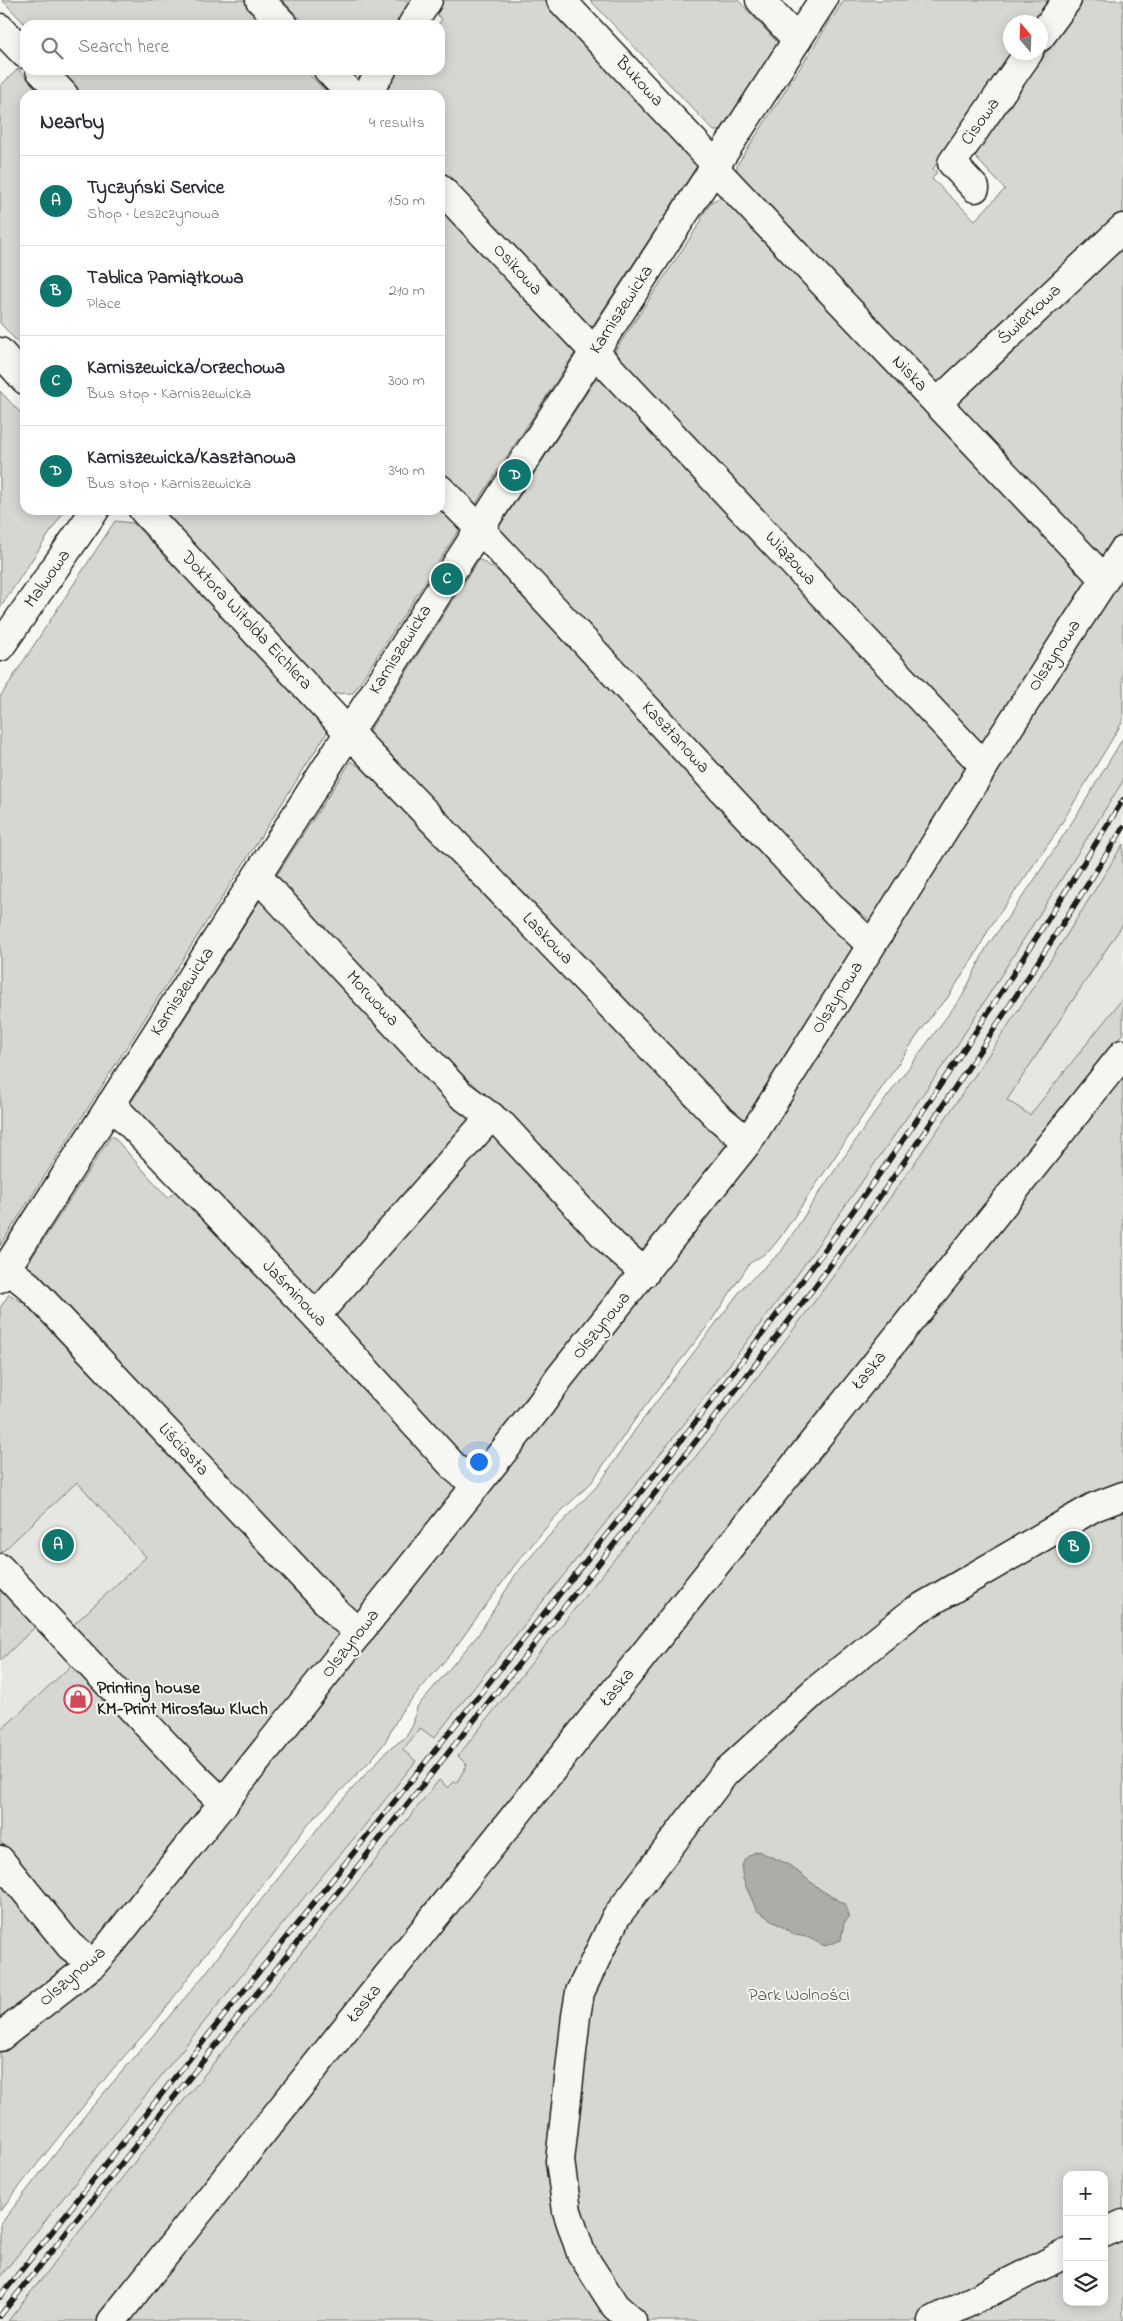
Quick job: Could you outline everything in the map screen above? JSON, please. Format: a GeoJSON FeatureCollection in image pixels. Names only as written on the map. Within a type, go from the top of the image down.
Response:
{"type":"FeatureCollection","features":[{"type":"Feature","properties":{"kind":"street"},"geometry":{"type":"LineString","coordinates":[[260,0],[279,20]]}},
{"type":"Feature","properties":{"kind":"street"},"geometry":{"type":"LineString","coordinates":[[415,20],[428,0]]}},
{"type":"Feature","properties":{"kind":"street","name":"Bukowa"},"geometry":{"type":"LineString","coordinates":[[562,0],[715,166]]}},
{"type":"Feature","properties":{"kind":"street"},"geometry":{"type":"LineString","coordinates":[[760,0],[797,40]]}},
{"type":"Feature","properties":{"kind":"street","name":"Karniszewicka"},"geometry":{"type":"LineString","coordinates":[[3,1273],[480,529],[823,0]]}},
{"type":"Feature","properties":{"kind":"street"},"geometry":{"type":"LineString","coordinates":[[1048,26],[1067,0]]}},
{"type":"Feature","properties":{"kind":"street"},"geometry":{"type":"LineString","coordinates":[[0,28],[20,49]]}},
{"type":"Feature","properties":{"kind":"street","name":"Cisowa"},"geometry":{"type":"LineString","coordinates":[[976,188],[952,163],[1024,60]]}},
{"type":"Feature","properties":{"kind":"street"},"geometry":{"type":"LineString","coordinates":[[45,75],[59,90]]}},
{"type":"Feature","properties":{"kind":"street"},"geometry":{"type":"LineString","coordinates":[[333,75],[347,90]]}},
{"type":"Feature","properties":{"kind":"street"},"geometry":{"type":"LineString","coordinates":[[369,90],[379,75]]}},
{"type":"Feature","properties":{"kind":"street","name":"Niska"},"geometry":{"type":"LineString","coordinates":[[715,166],[1104,579]]}},
{"type":"Feature","properties":{"kind":"street","name":"Osikowa"},"geometry":{"type":"LineString","coordinates":[[445,193],[595,352]]}},
{"type":"Feature","properties":{"kind":"street","name":"Świerkowa"},"geometry":{"type":"LineString","coordinates":[[937,403],[1123,228]]}},
{"type":"Feature","properties":{"kind":"street"},"geometry":{"type":"LineString","coordinates":[[0,352],[20,374]]}},
{"type":"Feature","properties":{"kind":"street","name":"Wiązowa"},"geometry":{"type":"LineString","coordinates":[[595,352],[984,766]]}},
{"type":"Feature","properties":{"kind":"street","name":"Kasztanowa"},"geometry":{"type":"LineString","coordinates":[[445,494],[480,529],[836,912],[871,945]]}},
{"type":"Feature","properties":{"kind":"street","name":"Malwowa"},"geometry":{"type":"LineString","coordinates":[[0,647],[92,515]]}},
{"type":"Feature","properties":{"kind":"street","name":"Doktora Witolda Eichlera"},"geometry":{"type":"LineString","coordinates":[[148,515],[349,733]]}},
{"type":"Feature","properties":{"kind":"street","name":"Olszynowa"},"geometry":{"type":"LineString","coordinates":[[0,2037],[93,1964],[224,1804],[748,1142],[984,766],[1123,551]]}},
{"type":"Feature","properties":{"kind":"street","name":"Laskowa"},"geometry":{"type":"LineString","coordinates":[[349,733],[718,1117],[748,1142]]}},
{"type":"Feature","properties":{"kind":"street","name":"Morwowa"},"geometry":{"type":"LineString","coordinates":[[257,876],[460,1094],[503,1126],[613,1245],[645,1273]]}},
{"type":"Feature","properties":{"kind":"street","name":"Łaska"},"geometry":{"type":"LineString","coordinates":[[112,2321],[1123,1054]]}},
{"type":"Feature","properties":{"kind":"street","name":"Jaśminowa"},"geometry":{"type":"LineString","coordinates":[[112,1104],[316,1316],[456,1468],[476,1485]]}},
{"type":"Feature","properties":{"kind":"street"},"geometry":{"type":"LineString","coordinates":[[316,1316],[490,1116]]}},
{"type":"Feature","properties":{"kind":"street","name":"Liściasta"},"geometry":{"type":"LineString","coordinates":[[3,1273],[29,1286],[339,1615],[359,1633]]}},
{"type":"Feature","properties":{"kind":"street"},"geometry":{"type":"LineString","coordinates":[[632,2321],[615,2306],[581,2253],[568,2211],[560,2161],[580,1992],[616,1917],[725,1773],[814,1692],[913,1612],[1094,1507],[1123,1496]]}},
{"type":"Feature","properties":{"kind":"street"},"geometry":{"type":"LineString","coordinates":[[0,1568],[194,1775],[224,1804]]}},
{"type":"Feature","properties":{"kind":"street"},"geometry":{"type":"LineString","coordinates":[[0,1860],[70,1946],[93,1964]]}},
{"type":"Feature","properties":{"kind":"street"},"geometry":{"type":"LineString","coordinates":[[1108,2231],[1123,2224]]}},
{"type":"Feature","properties":{"kind":"street"},"geometry":{"type":"LineString","coordinates":[[932,2321],[1063,2255]]}},
{"type":"Feature","properties":{"kind":"shaded area"},"geometry":{"type":"Polygon","coordinates":[[[1123,768],[1123,998],[1029,1116],[1007,1100],[39,2321],[0,2321],[0,2256],[654,1438],[1123,768]]]}},
{"type":"Feature","properties":{"kind":"shaded area"},"geometry":{"type":"Polygon","coordinates":[[[76,1482],[146,1557],[71,1627],[46,1600],[45,1592],[35,1581],[28,1580],[2,1552],[76,1482]]]}},
{"type":"Feature","properties":{"kind":"shaded area"},"geometry":{"type":"Polygon","coordinates":[[[36,1626],[73,1664],[0,1731],[0,1661],[36,1626]]]}},
{"type":"Feature","properties":{"kind":"shaded area"},"geometry":{"type":"Polygon","coordinates":[[[758,1851],[788,1864],[821,1890],[845,1904],[849,1917],[844,1923],[841,1940],[825,1946],[807,1937],[795,1935],[756,1910],[743,1878],[742,1870],[743,1862],[748,1856],[758,1851]]]}},
{"type":"Feature","properties":{"kind":"green space"},"geometry":{"type":"Polygon","coordinates":[[[2,0],[251,0],[270,20],[21,20],[2,0]]]}},
{"type":"Feature","properties":{"kind":"green space"},"geometry":{"type":"Polygon","coordinates":[[[282,0],[418,0],[404,20],[301,20],[282,0]]]}},
{"type":"Feature","properties":{"kind":"green space"},"geometry":{"type":"Polygon","coordinates":[[[438,0],[551,0],[560,10],[555,16],[598,61],[605,56],[630,84],[625,90],[634,100],[641,95],[701,160],[590,330],[445,175],[445,90],[385,90],[382,88],[390,75],[445,75],[445,20],[441,20],[431,10],[438,0]]]}},
{"type":"Feature","properties":{"kind":"green space"},"geometry":{"type":"Polygon","coordinates":[[[590,0],[738,0],[778,43],[720,131],[714,131],[590,0]]]}},
{"type":"Feature","properties":{"kind":"green space"},"geometry":{"type":"Polygon","coordinates":[[[844,0],[1053,0],[1042,15],[1003,15],[1003,60],[1011,60],[933,169],[937,172],[932,179],[975,220],[1005,189],[976,158],[974,153],[1040,60],[1048,60],[1048,49],[1083,0],[1123,0],[1123,212],[1095,266],[1080,250],[936,384],[737,172],[737,165],[844,0]]]}},
{"type":"Feature","properties":{"kind":"green space"},"geometry":{"type":"Polygon","coordinates":[[[18,69],[20,75],[24,75],[38,90],[20,90],[20,345],[0,323],[0,86],[18,69]]]}},
{"type":"Feature","properties":{"kind":"green space"},"geometry":{"type":"Polygon","coordinates":[[[62,75],[310,75],[324,90],[76,90],[62,75]]]}},
{"type":"Feature","properties":{"kind":"green space"},"geometry":{"type":"Polygon","coordinates":[[[729,196],[771,245],[769,248],[784,261],[1088,581],[983,747],[613,354],[702,220],[701,218],[711,202],[719,198],[726,200],[729,196]]]}},
{"type":"Feature","properties":{"kind":"green space"},"geometry":{"type":"Polygon","coordinates":[[[445,212],[576,351],[476,504],[470,504],[449,485],[453,482],[445,473],[445,212]]]}},
{"type":"Feature","properties":{"kind":"green space"},"geometry":{"type":"Polygon","coordinates":[[[1123,246],[1123,529],[1102,559],[954,404],[1123,246]]]}},
{"type":"Feature","properties":{"kind":"green space"},"geometry":{"type":"Polygon","coordinates":[[[599,374],[969,769],[872,921],[846,905],[551,585],[497,530],[599,374]]]}},
{"type":"Feature","properties":{"kind":"green space"},"geometry":{"type":"Polygon","coordinates":[[[0,391],[20,413],[20,515],[62,515],[0,608],[0,391]]]}},
{"type":"Feature","properties":{"kind":"green space"},"geometry":{"type":"Polygon","coordinates":[[[445,510],[461,527],[353,693],[331,694],[156,515],[445,515],[445,510]]]}},
{"type":"Feature","properties":{"kind":"green space"},"geometry":{"type":"Polygon","coordinates":[[[115,521],[133,523],[330,728],[0,1246],[0,1213],[2,1209],[0,1208],[0,697],[115,521]]]}},
{"type":"Feature","properties":{"kind":"green space"},"geometry":{"type":"Polygon","coordinates":[[[479,559],[504,575],[854,950],[747,1120],[730,1113],[371,736],[369,731],[479,559]]]}},
{"type":"Feature","properties":{"kind":"green space"},"geometry":{"type":"Polygon","coordinates":[[[1123,576],[1123,721],[1052,839],[990,927],[974,957],[946,1000],[935,1011],[915,1039],[779,1239],[769,1251],[750,1263],[709,1324],[636,1418],[591,1483],[555,1517],[515,1565],[452,1652],[401,1712],[385,1742],[372,1759],[308,1824],[229,1929],[204,1956],[160,2016],[112,2070],[0,2211],[0,2051],[67,1999],[636,1301],[991,780],[1123,576]]]}},
{"type":"Feature","properties":{"kind":"green space"},"geometry":{"type":"Polygon","coordinates":[[[1123,738],[1123,781],[956,1047],[792,1282],[692,1414],[434,1738],[420,1728],[403,1750],[416,1761],[306,1895],[0,2277],[0,2225],[86,2114],[206,1973],[330,1813],[387,1751],[406,1737],[413,1725],[417,1707],[478,1635],[516,1574],[546,1539],[600,1483],[635,1430],[744,1286],[781,1252],[872,1117],[963,995],[986,948],[1033,882],[1080,810],[1123,738]]]}},
{"type":"Feature","properties":{"kind":"green space"},"geometry":{"type":"Polygon","coordinates":[[[351,761],[374,777],[728,1148],[640,1257],[552,1169],[472,1082],[465,1088],[273,881],[351,761]]]}},
{"type":"Feature","properties":{"kind":"green space"},"geometry":{"type":"Polygon","coordinates":[[[1123,844],[1123,924],[1007,1100],[1030,1115],[1123,998],[1123,1033],[97,2321],[8,2321],[439,1780],[448,1788],[454,1782],[457,1782],[467,1765],[458,1756],[741,1398],[871,1224],[1001,1036],[1123,844]]]}},
{"type":"Feature","properties":{"kind":"green space"},"geometry":{"type":"Polygon","coordinates":[[[264,894],[475,1121],[319,1298],[310,1298],[128,1107],[264,894]]]}},
{"type":"Feature","properties":{"kind":"green space","name":"Park Wolności"},"geometry":{"type":"Polygon","coordinates":[[[1123,1076],[1123,2321],[127,2321],[1123,1076]]]}},
{"type":"Feature","properties":{"kind":"green space"},"geometry":{"type":"Polygon","coordinates":[[[492,1129],[630,1271],[479,1462],[471,1464],[451,1449],[326,1317],[492,1129]]]}},
{"type":"Feature","properties":{"kind":"green space"},"geometry":{"type":"Polygon","coordinates":[[[112,1135],[168,1198],[180,1187],[461,1485],[359,1614],[343,1602],[27,1265],[112,1135]]]}},
{"type":"Feature","properties":{"kind":"green space"},"geometry":{"type":"Polygon","coordinates":[[[9,1294],[34,1309],[341,1635],[223,1784],[201,1765],[71,1627],[146,1557],[77,1482],[2,1552],[0,1550],[0,1308],[9,1294]]]}},
{"type":"Feature","properties":{"kind":"green space"},"geometry":{"type":"Polygon","coordinates":[[[0,1587],[36,1626],[0,1661],[0,1587]]]}},
{"type":"Feature","properties":{"kind":"green space"},"geometry":{"type":"Polygon","coordinates":[[[73,1664],[205,1806],[94,1945],[84,1941],[73,1930],[0,1841],[0,1731],[73,1664]]]}},
{"type":"Feature","properties":{"kind":"green space"},"geometry":{"type":"Polygon","coordinates":[[[0,1880],[70,1966],[0,2021],[0,1880]]]}},
{"type":"Feature","properties":{"kind":"railway"},"geometry":{"type":"LineString","coordinates":[[0,2297],[659,1469],[788,1300],[882,1171],[939,1087],[1019,965],[1123,800]]}},
{"type":"Feature","properties":{"kind":"railway"},"geometry":{"type":"LineString","coordinates":[[0,2316],[674,1469],[802,1303],[852,1236],[971,1064],[1123,828]]}},
{"type":"Feature","properties":{"kind":"place","name":"Karniszewicka/Kasztanowa"},"geometry":{"type":"Point","coordinates":[515,475]}},
{"type":"Feature","properties":{"kind":"place","name":"Karniszewicka/Orzechowa"},"geometry":{"type":"Point","coordinates":[447,579]}},
{"type":"Feature","properties":{"kind":"place","name":"Tyczyński Service"},"geometry":{"type":"Point","coordinates":[58,1545]}},
{"type":"Feature","properties":{"kind":"place","name":"Tablica Pamiątkowa"},"geometry":{"type":"Point","coordinates":[1074,1547]}},
{"type":"Feature","properties":{"kind":"place","name":"Printing house KM-Print Mirosław Kluch"},"geometry":{"type":"Point","coordinates":[78,1699]}}]}
